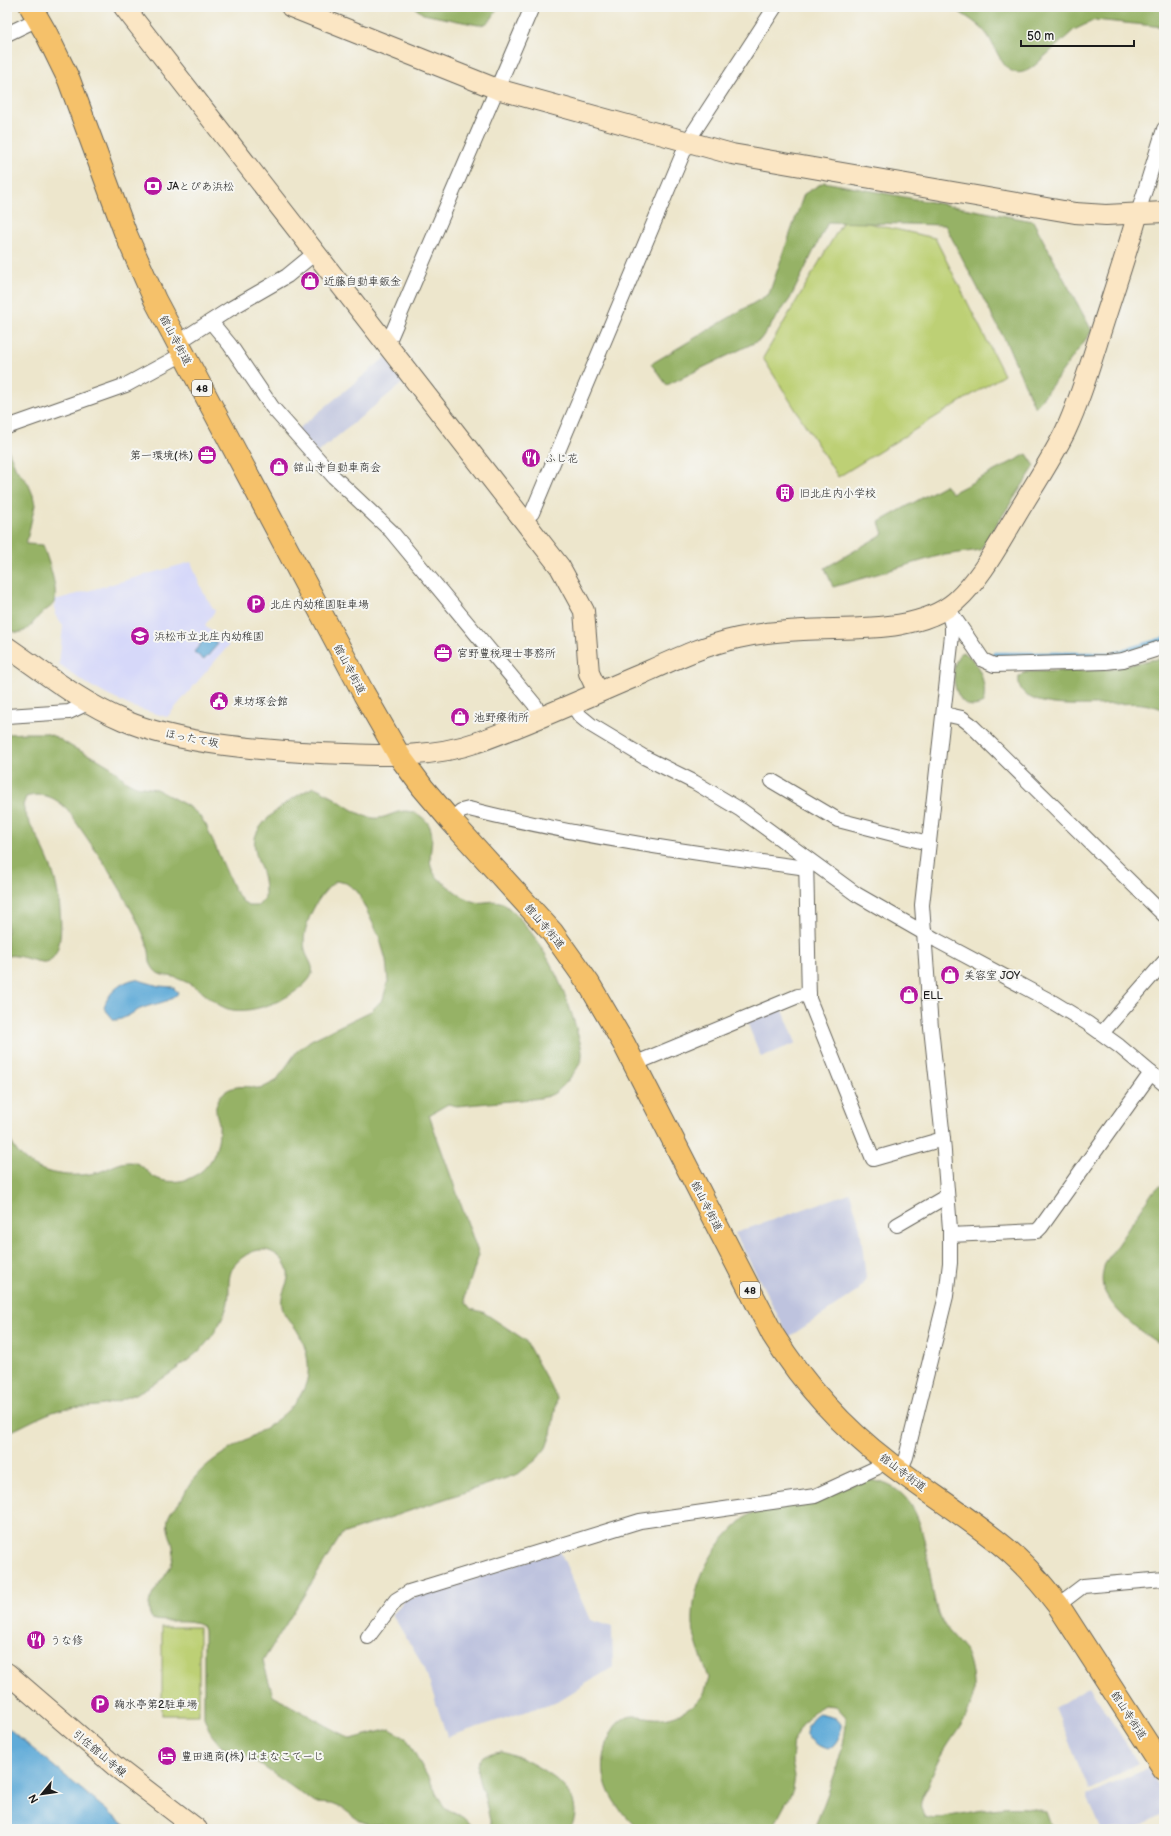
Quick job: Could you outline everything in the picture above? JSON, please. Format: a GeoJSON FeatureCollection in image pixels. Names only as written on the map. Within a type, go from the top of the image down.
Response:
{"type":"FeatureCollection","features":[{"type":"Feature","properties":{"kind":"main road","name":"舘山寺街道"},"geometry":{"type":"LineString","coordinates":[[34,13],[69,80],[132,249],[180,348],[271,516],[319,611],[400,757],[451,821],[532,909],[571,957],[607,1015],[634,1064],[773,1335],[787,1357],[813,1392],[834,1415],[892,1465],[1005,1548],[1042,1584],[1058,1605],[1162,1761]]}},
{"type":"Feature","properties":{"kind":"street"},"geometry":{"type":"LineString","coordinates":[[124,7],[560,567],[584,611],[589,673],[598,692]]}},
{"type":"Feature","properties":{"kind":"street"},"geometry":{"type":"LineString","coordinates":[[291,7],[497,89],[755,159],[1090,215],[1164,212]]}},
{"type":"Feature","properties":{"kind":"street"},"geometry":{"type":"LineString","coordinates":[[384,342],[391,336],[532,7]]}},
{"type":"Feature","properties":{"kind":"street"},"geometry":{"type":"LineString","coordinates":[[523,520],[532,513],[688,142],[775,7]]}},
{"type":"Feature","properties":{"kind":"street"},"geometry":{"type":"LineString","coordinates":[[7,34],[34,13]]}},
{"type":"Feature","properties":{"kind":"street"},"geometry":{"type":"LineString","coordinates":[[1138,213],[1164,129]]}},
{"type":"Feature","properties":{"kind":"street","name":"ほったて坂"},"geometry":{"type":"LineString","coordinates":[[7,647],[88,703],[127,722],[156,731],[229,745],[274,750],[400,757],[450,750],[466,746],[540,718],[694,651],[737,638],[781,631],[887,626],[932,616],[947,608],[967,589],[988,561],[1065,431],[1082,390],[1138,213]]}},
{"type":"Feature","properties":{"kind":"street"},"geometry":{"type":"LineString","coordinates":[[7,427],[126,385],[180,348],[211,322],[230,309],[287,276],[315,253]]}},
{"type":"Feature","properties":{"kind":"street"},"geometry":{"type":"LineString","coordinates":[[211,322],[230,345],[272,407],[334,477],[391,530],[535,705],[540,718]]}},
{"type":"Feature","properties":{"kind":"street"},"geometry":{"type":"LineString","coordinates":[[947,608],[983,660],[994,665],[1106,662],[1123,660],[1164,647]]}},
{"type":"Feature","properties":{"kind":"street"},"geometry":{"type":"LineString","coordinates":[[368,1637],[396,1600],[409,1592],[640,1521],[815,1496],[876,1468],[892,1465],[906,1457],[946,1296],[950,1262],[950,1235],[943,1139],[923,932],[922,905],[952,635],[952,626],[947,608]]}},
{"type":"Feature","properties":{"kind":"street"},"geometry":{"type":"LineString","coordinates":[[7,716],[69,712],[88,703]]}},
{"type":"Feature","properties":{"kind":"street"},"geometry":{"type":"LineString","coordinates":[[572,704],[580,716],[591,725],[644,757],[694,782],[741,810],[806,863],[856,894],[923,932],[1054,1003],[1102,1033],[1164,1084]]}},
{"type":"Feature","properties":{"kind":"street"},"geometry":{"type":"LineString","coordinates":[[944,714],[957,717],[970,724],[1164,915]]}},
{"type":"Feature","properties":{"kind":"street"},"geometry":{"type":"LineString","coordinates":[[772,781],[838,820],[928,844]]}},
{"type":"Feature","properties":{"kind":"street"},"geometry":{"type":"LineString","coordinates":[[451,821],[461,812],[469,809],[592,836],[700,854],[806,863]]}},
{"type":"Feature","properties":{"kind":"street"},"geometry":{"type":"LineString","coordinates":[[806,863],[809,999],[873,1159],[943,1139]]}},
{"type":"Feature","properties":{"kind":"street"},"geometry":{"type":"LineString","coordinates":[[1102,1033],[1164,962]]}},
{"type":"Feature","properties":{"kind":"street"},"geometry":{"type":"LineString","coordinates":[[634,1064],[798,996],[809,994]]}},
{"type":"Feature","properties":{"kind":"street"},"geometry":{"type":"LineString","coordinates":[[950,1235],[1037,1231],[1151,1073]]}},
{"type":"Feature","properties":{"kind":"street"},"geometry":{"type":"LineString","coordinates":[[897,1225],[947,1196]]}},
{"type":"Feature","properties":{"kind":"street"},"geometry":{"type":"LineString","coordinates":[[1058,1605],[1082,1586],[1164,1579]]}},
{"type":"Feature","properties":{"kind":"street","name":"引佐舘山寺線"},"geometry":{"type":"LineString","coordinates":[[7,1672],[116,1767],[197,1829]]}},
{"type":"Feature","properties":{"kind":"shaded area"},"geometry":{"type":"Polygon","coordinates":[[[386,357],[405,381],[317,453],[297,430],[386,357]]]}},
{"type":"Feature","properties":{"kind":"shaded area","name":"浜松市立北庄内幼稚園"},"geometry":{"type":"Polygon","coordinates":[[[191,562],[204,594],[215,611],[205,625],[229,645],[167,717],[133,707],[107,695],[82,681],[59,664],[63,626],[55,615],[55,600],[191,562]]]}},
{"type":"Feature","properties":{"kind":"shaded area"},"geometry":{"type":"Polygon","coordinates":[[[782,1008],[796,1043],[761,1057],[747,1022],[782,1008]]]}},
{"type":"Feature","properties":{"kind":"shaded area"},"geometry":{"type":"Polygon","coordinates":[[[850,1193],[860,1227],[866,1278],[858,1291],[789,1337],[735,1233],[850,1193]]]}},
{"type":"Feature","properties":{"kind":"shaded area"},"geometry":{"type":"Polygon","coordinates":[[[560,1551],[590,1620],[612,1627],[613,1667],[558,1701],[447,1737],[425,1669],[392,1614],[405,1600],[560,1551]]]}},
{"type":"Feature","properties":{"kind":"shaded area"},"geometry":{"type":"Polygon","coordinates":[[[1089,1686],[1138,1762],[1106,1782],[1089,1790],[1055,1708],[1089,1686]]]}},
{"type":"Feature","properties":{"kind":"shaded area"},"geometry":{"type":"Polygon","coordinates":[[[1148,1768],[1164,1795],[1164,1813],[1134,1829],[1101,1829],[1087,1795],[1148,1768]]]}},
{"type":"Feature","properties":{"kind":"green space"},"geometry":{"type":"Polygon","coordinates":[[[414,7],[498,7],[493,17],[488,22],[478,25],[423,14],[414,7]]]}},
{"type":"Feature","properties":{"kind":"green space"},"geometry":{"type":"Polygon","coordinates":[[[951,7],[1164,7],[1164,27],[1095,20],[1074,30],[1033,67],[1023,72],[1015,72],[1008,69],[1002,62],[989,37],[984,31],[973,21],[951,7]]]}},
{"type":"Feature","properties":{"kind":"green space"},"geometry":{"type":"Polygon","coordinates":[[[824,182],[1033,221],[1092,331],[1035,408],[1009,348],[945,225],[828,222],[790,299],[760,340],[667,385],[651,364],[769,294],[804,194],[824,182]]]}},
{"type":"Feature","properties":{"kind":"green space"},"geometry":{"type":"Polygon","coordinates":[[[845,218],[935,238],[1004,375],[838,477],[763,358],[845,218]]]}},
{"type":"Feature","properties":{"kind":"green space"},"geometry":{"type":"Polygon","coordinates":[[[7,447],[16,469],[28,483],[35,505],[26,544],[43,545],[52,572],[56,594],[54,603],[42,613],[30,627],[22,632],[13,631],[7,628],[7,447]]]}},
{"type":"Feature","properties":{"kind":"green space"},"geometry":{"type":"Polygon","coordinates":[[[1027,454],[1035,466],[980,550],[938,556],[833,587],[825,568],[883,534],[879,522],[945,485],[952,493],[1027,454]]]}},
{"type":"Feature","properties":{"kind":"green space"},"geometry":{"type":"Polygon","coordinates":[[[962,652],[973,661],[981,674],[984,689],[983,703],[973,706],[965,703],[959,697],[954,678],[954,667],[957,658],[962,652]]]}},
{"type":"Feature","properties":{"kind":"green space"},"geometry":{"type":"Polygon","coordinates":[[[1160,659],[1164,660],[1164,710],[1154,706],[1130,703],[1070,705],[1049,703],[1033,699],[1022,690],[1019,677],[1025,672],[1106,670],[1160,659]]]}},
{"type":"Feature","properties":{"kind":"green space"},"geometry":{"type":"Polygon","coordinates":[[[45,733],[56,737],[111,767],[126,781],[136,786],[156,789],[186,805],[198,814],[206,825],[233,887],[242,901],[250,906],[258,906],[265,898],[263,875],[254,843],[258,831],[271,815],[289,801],[307,790],[314,787],[329,794],[350,809],[373,818],[385,817],[406,811],[419,815],[427,822],[431,830],[431,863],[433,871],[439,879],[456,892],[475,902],[497,901],[504,904],[529,929],[549,961],[565,995],[580,1042],[582,1057],[570,1078],[557,1092],[545,1097],[537,1098],[457,1106],[448,1104],[429,1115],[479,1255],[465,1296],[466,1303],[471,1309],[483,1312],[525,1340],[557,1398],[551,1434],[546,1448],[536,1460],[518,1474],[342,1534],[263,1661],[273,1696],[351,1739],[390,1729],[407,1739],[443,1805],[447,1809],[457,1813],[473,1829],[389,1829],[381,1824],[370,1825],[360,1821],[342,1808],[332,1804],[315,1803],[251,1758],[232,1753],[221,1746],[211,1734],[204,1717],[204,1631],[202,1625],[191,1621],[165,1621],[152,1619],[149,1611],[151,1597],[169,1569],[174,1555],[168,1530],[168,1518],[186,1490],[199,1473],[211,1462],[278,1419],[300,1396],[306,1383],[308,1376],[308,1361],[304,1346],[298,1332],[283,1312],[282,1295],[288,1278],[288,1273],[285,1264],[279,1256],[270,1251],[260,1250],[248,1254],[238,1261],[230,1274],[228,1304],[221,1322],[215,1332],[201,1349],[168,1375],[129,1397],[116,1402],[98,1406],[59,1410],[7,1433],[7,1097],[9,1136],[14,1148],[22,1158],[32,1165],[56,1174],[82,1175],[99,1172],[120,1163],[133,1162],[140,1165],[158,1179],[178,1181],[188,1179],[205,1168],[214,1155],[219,1132],[216,1106],[223,1094],[228,1090],[240,1087],[253,1087],[260,1089],[276,1081],[297,1051],[311,1040],[371,1011],[383,999],[388,982],[386,960],[379,936],[357,891],[346,883],[336,881],[317,902],[308,921],[304,941],[306,954],[312,967],[312,974],[310,978],[294,993],[257,1008],[233,1010],[223,1007],[188,983],[174,977],[158,973],[155,971],[150,962],[149,951],[143,933],[122,892],[107,868],[68,810],[53,799],[43,795],[26,797],[23,805],[25,814],[47,856],[55,879],[61,918],[59,944],[55,954],[49,961],[45,962],[18,956],[7,956],[7,734],[45,733]]]}},
{"type":"Feature","properties":{"kind":"green space"},"geometry":{"type":"Polygon","coordinates":[[[1159,1186],[1164,1187],[1164,1346],[1147,1336],[1120,1313],[1112,1304],[1103,1287],[1102,1281],[1105,1263],[1154,1190],[1159,1186]]]}},
{"type":"Feature","properties":{"kind":"green space"},"geometry":{"type":"Polygon","coordinates":[[[868,1480],[889,1486],[905,1497],[915,1513],[927,1552],[933,1594],[938,1613],[945,1627],[966,1652],[971,1670],[973,1683],[972,1702],[966,1717],[937,1765],[923,1797],[921,1809],[926,1817],[935,1819],[990,1809],[1033,1809],[1046,1812],[1052,1829],[814,1829],[835,1773],[843,1744],[845,1730],[846,1717],[836,1706],[824,1705],[813,1712],[803,1724],[794,1739],[792,1761],[795,1776],[793,1790],[772,1829],[638,1829],[614,1801],[605,1781],[604,1757],[607,1744],[615,1727],[626,1717],[638,1716],[660,1718],[674,1716],[694,1705],[703,1695],[709,1678],[695,1638],[693,1608],[701,1577],[716,1549],[726,1536],[750,1514],[868,1480]]]}},
{"type":"Feature","properties":{"kind":"green space"},"geometry":{"type":"Polygon","coordinates":[[[162,1627],[199,1627],[199,1715],[162,1715],[162,1627]]]}},
{"type":"Feature","properties":{"kind":"green space"},"geometry":{"type":"Polygon","coordinates":[[[502,1751],[514,1755],[542,1769],[566,1790],[573,1802],[575,1815],[570,1829],[493,1829],[477,1773],[480,1761],[484,1756],[502,1751]]]}},
{"type":"Feature","properties":{"kind":"water"},"geometry":{"type":"Polygon","coordinates":[[[208,635],[218,644],[204,660],[194,652],[208,635]]]}},
{"type":"Feature","properties":{"kind":"water"},"geometry":{"type":"Polygon","coordinates":[[[135,979],[159,986],[173,987],[178,993],[172,999],[143,1008],[121,1019],[114,1020],[104,1008],[108,998],[115,989],[130,980],[135,979]]]}},
{"type":"Feature","properties":{"kind":"water"},"geometry":{"type":"Polygon","coordinates":[[[819,1714],[836,1718],[841,1724],[841,1731],[838,1738],[834,1745],[828,1749],[817,1745],[806,1736],[810,1723],[819,1714]]]}},
{"type":"Feature","properties":{"kind":"water"},"geometry":{"type":"Polygon","coordinates":[[[7,1727],[20,1738],[129,1829],[7,1829],[7,1727]]]}},
{"type":"Feature","properties":{"kind":"waterway"},"geometry":{"type":"LineString","coordinates":[[994,654],[1113,654],[1164,639]]}},
{"type":"Feature","properties":{"kind":"place","name":"JAとぴあ浜松"},"geometry":{"type":"Point","coordinates":[153,186]}},
{"type":"Feature","properties":{"kind":"place","name":"近藤自動車鈑金"},"geometry":{"type":"Point","coordinates":[310,281]}},
{"type":"Feature","properties":{"kind":"place","name":"第一環境(株)"},"geometry":{"type":"Point","coordinates":[207,455]}},
{"type":"Feature","properties":{"kind":"place","name":"ふじ花"},"geometry":{"type":"Point","coordinates":[531,458]}},
{"type":"Feature","properties":{"kind":"place","name":"舘山寺自動車商会"},"geometry":{"type":"Point","coordinates":[279,467]}},
{"type":"Feature","properties":{"kind":"place","name":"旧北庄内小学校"},"geometry":{"type":"Point","coordinates":[785,493]}},
{"type":"Feature","properties":{"kind":"place","name":"北庄内幼稚園駐車場"},"geometry":{"type":"Point","coordinates":[256,604]}},
{"type":"Feature","properties":{"kind":"place","name":"浜松市立北庄内幼稚園"},"geometry":{"type":"Point","coordinates":[140,636]}},
{"type":"Feature","properties":{"kind":"place","name":"宮野豊税理士事務所"},"geometry":{"type":"Point","coordinates":[443,653]}},
{"type":"Feature","properties":{"kind":"place","name":"東坊塚会館"},"geometry":{"type":"Point","coordinates":[219,701]}},
{"type":"Feature","properties":{"kind":"place","name":"池野療術所"},"geometry":{"type":"Point","coordinates":[460,717]}},
{"type":"Feature","properties":{"kind":"place","name":"美容室 JOY"},"geometry":{"type":"Point","coordinates":[950,975]}},
{"type":"Feature","properties":{"kind":"place","name":"ELL"},"geometry":{"type":"Point","coordinates":[909,995]}},
{"type":"Feature","properties":{"kind":"place","name":"うな修"},"geometry":{"type":"Point","coordinates":[36,1640]}},
{"type":"Feature","properties":{"kind":"place","name":"鞠水亭第2駐車場"},"geometry":{"type":"Point","coordinates":[100,1704]}},
{"type":"Feature","properties":{"kind":"place","name":"豊田通商(株) はまなこてーじ"},"geometry":{"type":"Point","coordinates":[167,1756]}}]}
